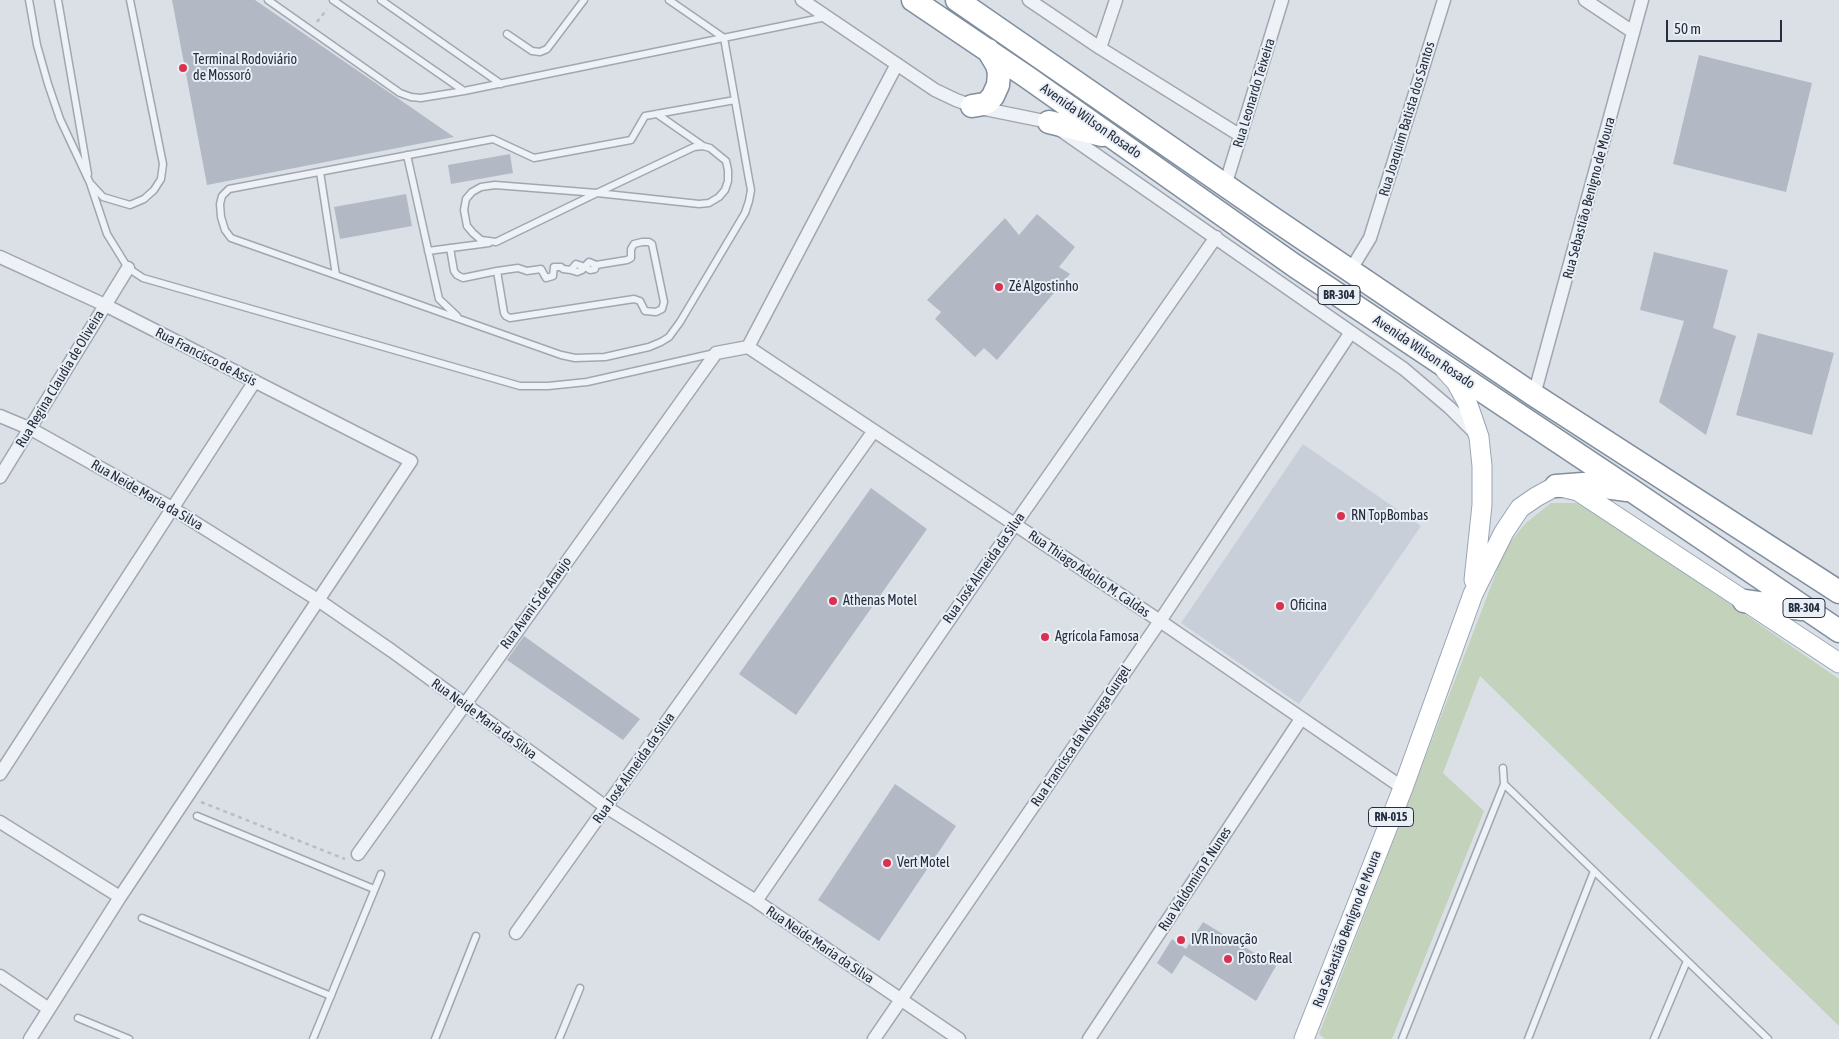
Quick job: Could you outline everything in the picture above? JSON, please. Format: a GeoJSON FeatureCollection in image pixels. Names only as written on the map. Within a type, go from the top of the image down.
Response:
{"type":"FeatureCollection","features":[{"type":"Feature","properties":{"kind":"highway","name":"Avenida Wilson Rosado"},"geometry":{"type":"LineString","coordinates":[[913,0],[1115,138],[1295,266],[1839,631]]}},
{"type":"Feature","properties":{"kind":"highway","name":"Avenida Wilson Rosado"},"geometry":{"type":"LineString","coordinates":[[957,0],[1225,186],[1534,395],[1839,592]]}},
{"type":"Feature","properties":{"kind":"highway"},"geometry":{"type":"LineString","coordinates":[[972,106],[988,102],[998,85],[999,73],[997,65],[988,50]]}},
{"type":"Feature","properties":{"kind":"highway"},"geometry":{"type":"LineString","coordinates":[[1049,122],[1115,138]]}},
{"type":"Feature","properties":{"kind":"highway"},"geometry":{"type":"LineString","coordinates":[[1556,486],[1583,484],[1634,492]]}},
{"type":"Feature","properties":{"kind":"highway"},"geometry":{"type":"LineString","coordinates":[[1744,601],[1807,610]]}},
{"type":"Feature","properties":{"kind":"main road"},"geometry":{"type":"LineString","coordinates":[[1436,360],[1460,388],[1479,437],[1482,466],[1482,505],[1473,594]]}},
{"type":"Feature","properties":{"kind":"main road"},"geometry":{"type":"LineString","coordinates":[[1473,594],[1504,532],[1520,508],[1556,486],[1578,491],[1587,496],[1839,663]]}},
{"type":"Feature","properties":{"kind":"main road","name":"Rua Sebastião Benígno de Moura"},"geometry":{"type":"LineString","coordinates":[[1306,1038],[1402,788],[1473,594]]}},
{"type":"Feature","properties":{"kind":"street"},"geometry":{"type":"LineString","coordinates":[[802,0],[936,90],[972,106],[1049,122],[1404,369],[1450,408],[1479,437]]}},
{"type":"Feature","properties":{"kind":"street"},"geometry":{"type":"LineString","coordinates":[[1029,0],[1100,48],[1241,136]]}},
{"type":"Feature","properties":{"kind":"street"},"geometry":{"type":"LineString","coordinates":[[1100,48],[1116,0]]}},
{"type":"Feature","properties":{"kind":"street","name":"Rua Leonardo Teixeira"},"geometry":{"type":"LineString","coordinates":[[1225,186],[1282,0]]}},
{"type":"Feature","properties":{"kind":"street","name":"Rua Joaquim Batista dos Santos"},"geometry":{"type":"LineString","coordinates":[[1350,271],[1370,238],[1444,0]]}},
{"type":"Feature","properties":{"kind":"street"},"geometry":{"type":"LineString","coordinates":[[1586,0],[1633,32]]}},
{"type":"Feature","properties":{"kind":"street","name":"Rua Sebastião Benigno de Moura"},"geometry":{"type":"LineString","coordinates":[[1534,395],[1642,0]]}},
{"type":"Feature","properties":{"kind":"street"},"geometry":{"type":"LineString","coordinates":[[716,353],[748,347],[897,64]]}},
{"type":"Feature","properties":{"kind":"street","name":"Rua José Almeida da Silva"},"geometry":{"type":"LineString","coordinates":[[756,901],[1015,524],[1216,237]]}},
{"type":"Feature","properties":{"kind":"street","name":"Rua Francisco de Assis"},"geometry":{"type":"LineString","coordinates":[[0,257],[105,306],[411,461],[318,600]]}},
{"type":"Feature","properties":{"kind":"street","name":"Rua Regina Claudia de Oliveira"},"geometry":{"type":"LineString","coordinates":[[0,477],[128,268]]}},
{"type":"Feature","properties":{"kind":"street","name":"Rua Francisca da Nóbrega Gurgel"},"geometry":{"type":"LineString","coordinates":[[874,1039],[1160,621],[1351,332]]}},
{"type":"Feature","properties":{"kind":"street","name":"Rua Thiago Adolfo M. Caldas"},"geometry":{"type":"LineString","coordinates":[[748,347],[873,432],[1160,621],[1402,788]]}},
{"type":"Feature","properties":{"kind":"street","name":"Rua Avani S de Araujo"},"geometry":{"type":"LineString","coordinates":[[356,859],[464,704],[716,353]]}},
{"type":"Feature","properties":{"kind":"street"},"geometry":{"type":"LineString","coordinates":[[0,774],[254,381]]}},
{"type":"Feature","properties":{"kind":"street","name":"Rua Neide Maria da Silva"},"geometry":{"type":"LineString","coordinates":[[0,416],[31,429],[172,508],[318,600],[606,807],[756,901],[958,1039]]}},
{"type":"Feature","properties":{"kind":"street","name":"Rua José Almeida da Silva"},"geometry":{"type":"LineString","coordinates":[[516,933],[873,432]]}},
{"type":"Feature","properties":{"kind":"street"},"geometry":{"type":"LineString","coordinates":[[30,1039],[120,897],[318,600]]}},
{"type":"Feature","properties":{"kind":"street","name":"Rua Valdomiro P. Nunes"},"geometry":{"type":"LineString","coordinates":[[1089,1039],[1301,719]]}},
{"type":"Feature","properties":{"kind":"street"},"geometry":{"type":"LineString","coordinates":[[0,822],[120,897]]}},
{"type":"Feature","properties":{"kind":"street"},"geometry":{"type":"LineString","coordinates":[[0,976],[49,1008]]}},
{"type":"Feature","properties":{"kind":"lane"},"geometry":{"type":"LineString","coordinates":[[29,0],[37,45],[48,84],[60,119],[90,183],[107,234],[128,268],[143,278],[520,386],[548,386],[587,382],[716,353]]}},
{"type":"Feature","properties":{"kind":"lane"},"geometry":{"type":"LineString","coordinates":[[58,0],[90,183],[103,197],[130,205],[144,199],[154,190],[161,179],[163,164],[130,0]]}},
{"type":"Feature","properties":{"kind":"lane"},"geometry":{"type":"LineString","coordinates":[[268,0],[400,93],[421,98],[501,84],[827,17]]}},
{"type":"Feature","properties":{"kind":"lane"},"geometry":{"type":"LineString","coordinates":[[333,0],[464,91]]}},
{"type":"Feature","properties":{"kind":"lane"},"geometry":{"type":"LineString","coordinates":[[381,0],[501,84]]}},
{"type":"Feature","properties":{"kind":"lane"},"geometry":{"type":"LineString","coordinates":[[507,34],[532,51],[540,52],[547,49],[584,0]]}},
{"type":"Feature","properties":{"kind":"lane"},"geometry":{"type":"LineString","coordinates":[[669,0],[724,38],[751,190],[749,201],[735,230],[669,337],[649,346],[605,356],[575,358],[561,355],[231,238],[225,230],[221,218],[220,204],[222,196],[228,190],[494,139],[534,158],[631,140],[645,116],[735,100]]}},
{"type":"Feature","properties":{"kind":"lane"},"geometry":{"type":"LineString","coordinates":[[496,242],[482,240],[467,226],[464,210],[466,199],[472,192],[482,187],[495,185],[699,204],[709,203],[719,197],[725,190],[728,181],[726,161],[710,148],[703,146],[657,114]]}},
{"type":"Feature","properties":{"kind":"lane"},"geometry":{"type":"LineString","coordinates":[[428,251],[496,242],[687,150],[703,146]]}},
{"type":"Feature","properties":{"kind":"lane"},"geometry":{"type":"LineString","coordinates":[[407,155],[439,299],[460,319]]}},
{"type":"Feature","properties":{"kind":"lane"},"geometry":{"type":"LineString","coordinates":[[320,172],[336,275]]}},
{"type":"Feature","properties":{"kind":"lane"},"geometry":{"type":"LineString","coordinates":[[450,248],[454,271],[463,278],[497,271],[518,268],[527,271],[542,270],[546,278],[553,276],[554,268],[561,267],[563,270],[571,270],[576,264],[585,267],[589,262],[596,265],[627,260],[631,258],[634,244],[648,242],[654,246],[664,302],[662,309],[656,312],[645,311],[640,301],[634,299],[510,318],[504,312],[497,271]]}},
{"type":"Feature","properties":{"kind":"lane"},"geometry":{"type":"LineString","coordinates":[[1402,1039],[1504,784],[1502,768]]}},
{"type":"Feature","properties":{"kind":"lane"},"geometry":{"type":"LineString","coordinates":[[1504,784],[1768,1039]]}},
{"type":"Feature","properties":{"kind":"lane"},"geometry":{"type":"LineString","coordinates":[[197,816],[374,889]]}},
{"type":"Feature","properties":{"kind":"lane"},"geometry":{"type":"LineString","coordinates":[[1528,1039],[1594,871]]}},
{"type":"Feature","properties":{"kind":"lane"},"geometry":{"type":"LineString","coordinates":[[313,1039],[381,874]]}},
{"type":"Feature","properties":{"kind":"lane"},"geometry":{"type":"LineString","coordinates":[[142,918],[331,996]]}},
{"type":"Feature","properties":{"kind":"lane"},"geometry":{"type":"LineString","coordinates":[[435,1039],[476,936]]}},
{"type":"Feature","properties":{"kind":"lane"},"geometry":{"type":"LineString","coordinates":[[1654,1039],[1687,961]]}},
{"type":"Feature","properties":{"kind":"lane"},"geometry":{"type":"LineString","coordinates":[[559,1039],[580,988]]}},
{"type":"Feature","properties":{"kind":"lane"},"geometry":{"type":"LineString","coordinates":[[78,1018],[129,1039]]}},
{"type":"Feature","properties":{"kind":"path"},"geometry":{"type":"LineString","coordinates":[[312,30],[333,0]]}},
{"type":"Feature","properties":{"kind":"path"},"geometry":{"type":"LineString","coordinates":[[198,800],[356,859]]}},
{"type":"Feature","properties":{"kind":"shaded area","name":"Oficina"},"geometry":{"type":"Polygon","coordinates":[[[1303,444],[1421,526],[1299,704],[1181,623],[1303,444]]]}},
{"type":"Feature","properties":{"kind":"green space"},"geometry":{"type":"Polygon","coordinates":[[[1551,503],[1577,503],[1615,525],[1839,679],[1839,1026],[1480,676],[1443,773],[1484,811],[1392,1039],[1325,1039],[1319,1034],[1506,547],[1526,523],[1551,503]]]}},
{"type":"Feature","properties":{"kind":"building"},"geometry":{"type":"Polygon","coordinates":[[[172,0],[255,0],[454,137],[207,185],[172,0]]]}},
{"type":"Feature","properties":{"kind":"building"},"geometry":{"type":"Polygon","coordinates":[[[1699,55],[1812,83],[1786,192],[1673,164],[1699,55]]]}},
{"type":"Feature","properties":{"kind":"building"},"geometry":{"type":"Polygon","coordinates":[[[510,154],[513,173],[451,184],[448,165],[510,154]]]}},
{"type":"Feature","properties":{"kind":"building"},"geometry":{"type":"Polygon","coordinates":[[[406,194],[412,226],[340,239],[334,207],[406,194]]]}},
{"type":"Feature","properties":{"kind":"building","name":"Zé Algostinho"},"geometry":{"type":"Polygon","coordinates":[[[1037,214],[1075,247],[1059,267],[1070,274],[997,360],[984,348],[975,357],[935,319],[941,312],[927,300],[1005,218],[1019,235],[1037,214]]]}},
{"type":"Feature","properties":{"kind":"building"},"geometry":{"type":"Polygon","coordinates":[[[1654,252],[1728,270],[1713,328],[1736,336],[1706,435],[1659,402],[1684,321],[1640,310],[1654,252]]]}},
{"type":"Feature","properties":{"kind":"building"},"geometry":{"type":"Polygon","coordinates":[[[1758,333],[1834,353],[1812,435],[1736,415],[1758,333]]]}},
{"type":"Feature","properties":{"kind":"building","name":"Athenas Motel"},"geometry":{"type":"Polygon","coordinates":[[[871,488],[927,529],[796,715],[739,674],[871,488]]]}},
{"type":"Feature","properties":{"kind":"building"},"geometry":{"type":"Polygon","coordinates":[[[524,636],[640,719],[623,740],[507,660],[524,636]]]}},
{"type":"Feature","properties":{"kind":"building","name":"Vert Motel"},"geometry":{"type":"Polygon","coordinates":[[[895,784],[956,826],[879,941],[818,900],[895,784]]]}},
{"type":"Feature","properties":{"kind":"building","name":"Posto Real"},"geometry":{"type":"Polygon","coordinates":[[[1203,922],[1276,966],[1256,1001],[1184,955],[1172,974],[1157,963],[1172,939],[1186,949],[1203,922]]]}},
{"type":"Feature","properties":{"kind":"place","name":"Terminal Rodoviário de Mossoró"},"geometry":{"type":"Point","coordinates":[183,68]}},
{"type":"Feature","properties":{"kind":"place","name":"Zé Algostinho"},"geometry":{"type":"Point","coordinates":[999,287]}},
{"type":"Feature","properties":{"kind":"place","name":"RN TopBombas"},"geometry":{"type":"Point","coordinates":[1341,516]}},
{"type":"Feature","properties":{"kind":"place","name":"Athenas Motel"},"geometry":{"type":"Point","coordinates":[833,601]}},
{"type":"Feature","properties":{"kind":"place","name":"Oficina"},"geometry":{"type":"Point","coordinates":[1280,606]}},
{"type":"Feature","properties":{"kind":"place","name":"Agrícola Famosa"},"geometry":{"type":"Point","coordinates":[1045,637]}},
{"type":"Feature","properties":{"kind":"place","name":"Vert Motel"},"geometry":{"type":"Point","coordinates":[887,863]}},
{"type":"Feature","properties":{"kind":"place","name":"IVR Inovação"},"geometry":{"type":"Point","coordinates":[1181,940]}},
{"type":"Feature","properties":{"kind":"place","name":"Posto Real"},"geometry":{"type":"Point","coordinates":[1228,959]}}]}
